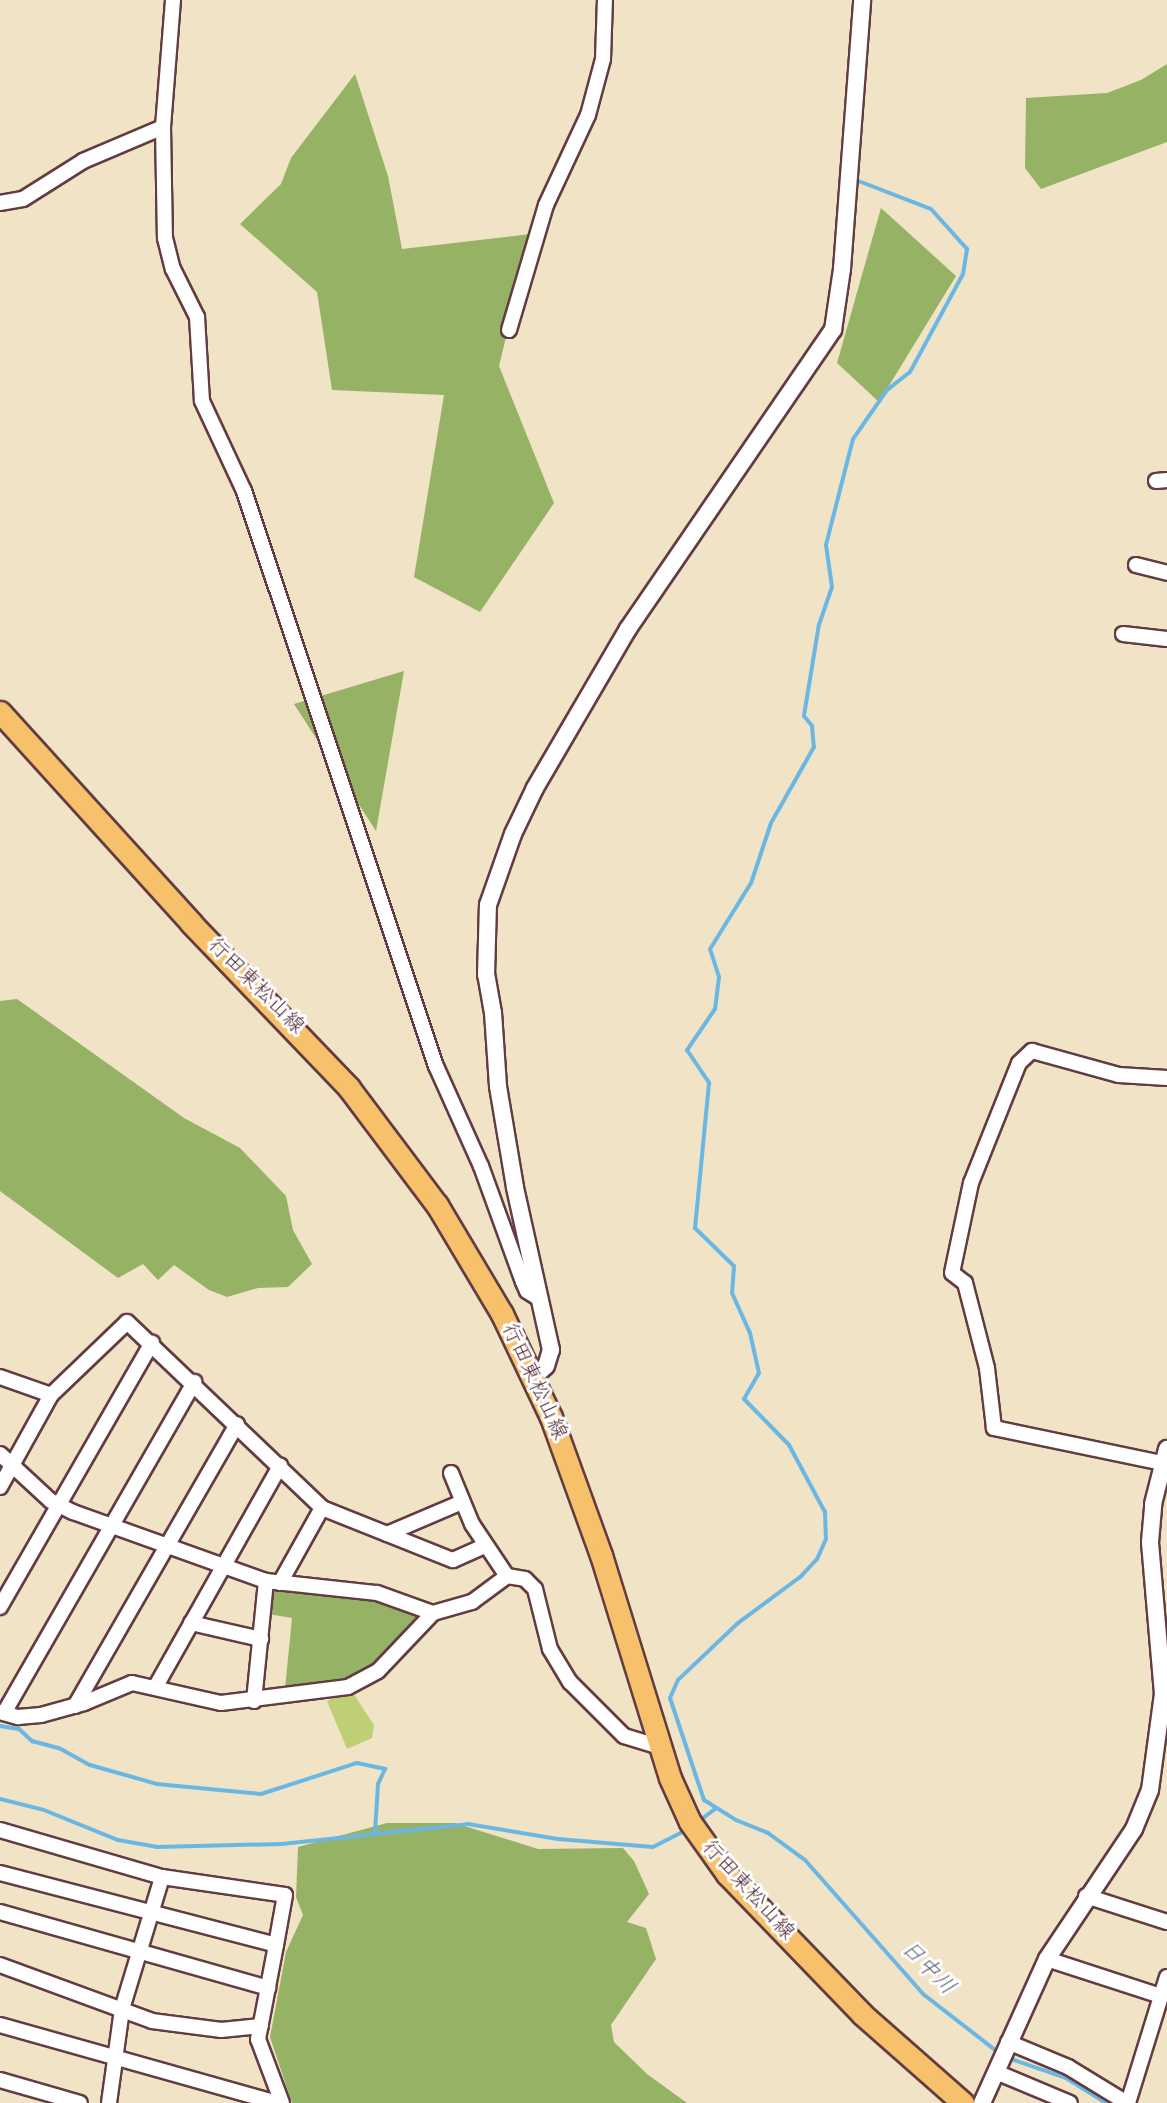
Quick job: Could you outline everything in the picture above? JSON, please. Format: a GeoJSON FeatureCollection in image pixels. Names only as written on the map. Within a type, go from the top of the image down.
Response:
{"type":"FeatureCollection","features":[{"type":"Feature","properties":{"kind":"main road","name":"行田東松山線"},"geometry":{"type":"LineString","coordinates":[[0,712],[191,923],[349,1088],[437,1205],[502,1314],[534,1377],[577,1484],[660,1748],[690,1822],[727,1874],[862,2014],[963,2103]]}},
{"type":"Feature","properties":{"kind":"street"},"geometry":{"type":"LineString","coordinates":[[173,0],[163,128],[165,238],[173,270],[197,317],[206,412],[248,501],[268,573],[436,1066],[481,1166],[527,1292],[540,1299]]}},
{"type":"Feature","properties":{"kind":"street"},"geometry":{"type":"LineString","coordinates":[[509,330],[546,205],[588,115],[603,59],[605,0]]}},
{"type":"Feature","properties":{"kind":"street"},"geometry":{"type":"LineString","coordinates":[[534,1377],[546,1366],[551,1350],[515,1187],[498,1086],[493,1014],[486,975],[488,905],[513,834],[535,788],[628,629],[833,330],[842,269],[862,0]]}},
{"type":"Feature","properties":{"kind":"street"},"geometry":{"type":"LineString","coordinates":[[0,203],[23,199],[83,161],[163,128]]}},
{"type":"Feature","properties":{"kind":"street"},"geometry":{"type":"LineString","coordinates":[[1136,565],[1167,573]]}},
{"type":"Feature","properties":{"kind":"street"},"geometry":{"type":"LineString","coordinates":[[1123,634],[1167,639]]}},
{"type":"Feature","properties":{"kind":"street"},"geometry":{"type":"LineString","coordinates":[[982,2103],[1047,1959],[1086,1896],[1134,1829],[1150,1790],[1161,1725],[1165,1655],[1150,1542],[1165,1456],[994,1428],[987,1368],[965,1283],[952,1273],[971,1183],[1019,1063],[1032,1051],[1119,1075],[1167,1078]]}},
{"type":"Feature","properties":{"kind":"street"},"geometry":{"type":"LineString","coordinates":[[0,1487],[51,1395],[127,1322],[194,1382],[322,1508],[453,1560],[485,1546]]}},
{"type":"Feature","properties":{"kind":"street"},"geometry":{"type":"LineString","coordinates":[[0,1607],[152,1342]]}},
{"type":"Feature","properties":{"kind":"street"},"geometry":{"type":"LineString","coordinates":[[0,1377],[51,1395]]}},
{"type":"Feature","properties":{"kind":"street"},"geometry":{"type":"LineString","coordinates":[[194,1382],[114,1526],[2,1713],[29,1717],[75,1706],[122,1684],[156,1686],[195,1699],[254,1701],[334,1690],[365,1679],[378,1671],[433,1613],[472,1602],[507,1576]]}},
{"type":"Feature","properties":{"kind":"street"},"geometry":{"type":"LineString","coordinates":[[75,1706],[169,1546],[237,1424]]}},
{"type":"Feature","properties":{"kind":"street"},"geometry":{"type":"LineString","coordinates":[[0,1454],[58,1505],[114,1526],[273,1582],[377,1593],[433,1613]]}},
{"type":"Feature","properties":{"kind":"street"},"geometry":{"type":"LineString","coordinates":[[156,1686],[279,1466]]}},
{"type":"Feature","properties":{"kind":"street"},"geometry":{"type":"LineString","coordinates":[[451,1473],[462,1502],[485,1546],[507,1576],[525,1579],[535,1589],[550,1649],[570,1682],[624,1736],[660,1748]]}},
{"type":"Feature","properties":{"kind":"street"},"geometry":{"type":"LineString","coordinates":[[387,1534],[462,1502]]}},
{"type":"Feature","properties":{"kind":"street"},"geometry":{"type":"LineString","coordinates":[[254,1701],[261,1639],[273,1582],[322,1508]]}},
{"type":"Feature","properties":{"kind":"street"},"geometry":{"type":"LineString","coordinates":[[191,1623],[261,1639]]}},
{"type":"Feature","properties":{"kind":"street"},"geometry":{"type":"LineString","coordinates":[[0,1830],[162,1877],[285,1894],[258,2039],[282,2103]]}},
{"type":"Feature","properties":{"kind":"street"},"geometry":{"type":"LineString","coordinates":[[0,1873],[276,1945]]}},
{"type":"Feature","properties":{"kind":"street"},"geometry":{"type":"LineString","coordinates":[[109,2103],[122,2009],[162,1877]]}},
{"type":"Feature","properties":{"kind":"street"},"geometry":{"type":"LineString","coordinates":[[1086,1896],[1167,1922]]}},
{"type":"Feature","properties":{"kind":"street"},"geometry":{"type":"LineString","coordinates":[[0,1912],[139,1954],[268,1988]]}},
{"type":"Feature","properties":{"kind":"street"},"geometry":{"type":"LineString","coordinates":[[1047,1959],[1161,1996]]}},
{"type":"Feature","properties":{"kind":"street"},"geometry":{"type":"LineString","coordinates":[[0,1965],[152,2021],[221,2030],[261,2026]]}},
{"type":"Feature","properties":{"kind":"street"},"geometry":{"type":"LineString","coordinates":[[1008,2042],[1068,2067],[1128,2103],[1167,1977]]}},
{"type":"Feature","properties":{"kind":"street"},"geometry":{"type":"LineString","coordinates":[[0,2025],[278,2103]]}},
{"type":"Feature","properties":{"kind":"street"},"geometry":{"type":"LineString","coordinates":[[996,2072],[1071,2103]]}},
{"type":"Feature","properties":{"kind":"street"},"geometry":{"type":"LineString","coordinates":[[0,2080],[80,2103]]}},
{"type":"Feature","properties":{"kind":"green space"},"geometry":{"type":"Polygon","coordinates":[[[1167,64],[1167,142],[1041,189],[1025,168],[1026,98],[1107,93],[1141,80],[1167,64]]]}},
{"type":"Feature","properties":{"kind":"green space"},"geometry":{"type":"Polygon","coordinates":[[[355,74],[388,176],[402,249],[531,234],[499,366],[554,503],[480,612],[414,577],[444,395],[332,390],[317,292],[240,224],[281,184],[291,158],[355,74]]]}},
{"type":"Feature","properties":{"kind":"green space"},"geometry":{"type":"Polygon","coordinates":[[[881,208],[956,276],[879,402],[837,363],[881,208]]]}},
{"type":"Feature","properties":{"kind":"green space"},"geometry":{"type":"Polygon","coordinates":[[[404,671],[376,831],[294,704],[404,671]]]}},
{"type":"Feature","properties":{"kind":"green space"},"geometry":{"type":"Polygon","coordinates":[[[17,999],[184,1118],[240,1148],[286,1196],[293,1230],[312,1264],[288,1287],[258,1288],[227,1297],[209,1290],[174,1265],[158,1280],[143,1264],[118,1278],[0,1191],[0,1001],[17,999]]]}},
{"type":"Feature","properties":{"kind":"green space"},"geometry":{"type":"Polygon","coordinates":[[[272,1588],[372,1596],[422,1615],[388,1654],[366,1670],[337,1685],[285,1689],[292,1618],[268,1614],[272,1588]]]}},
{"type":"Feature","properties":{"kind":"green space"},"geometry":{"type":"Polygon","coordinates":[[[351,1690],[374,1725],[372,1738],[347,1749],[327,1701],[351,1690]]]}},
{"type":"Feature","properties":{"kind":"green space"},"geometry":{"type":"Polygon","coordinates":[[[387,1823],[455,1823],[538,1849],[623,1848],[634,1861],[649,1894],[627,1922],[646,1928],[656,1959],[611,2025],[614,2042],[647,2074],[687,2103],[292,2103],[270,2037],[286,1952],[303,1915],[296,1897],[298,1847],[387,1823]]]}},
{"type":"Feature","properties":{"kind":"waterway"},"geometry":{"type":"LineString","coordinates":[[856,180],[931,209],[967,249],[963,274],[910,372],[887,390],[853,439],[826,545],[832,587],[819,624],[804,716],[812,726],[814,747],[771,823],[751,883],[710,949],[719,977],[715,1009],[687,1050],[709,1083],[695,1228],[734,1266],[732,1293],[750,1333],[759,1373],[744,1399],[789,1445],[825,1512],[826,1539],[817,1559],[800,1577],[738,1623],[678,1680],[670,1698],[704,1800],[736,1820],[768,1833],[805,1860],[923,1994],[999,2053]]}},
{"type":"Feature","properties":{"kind":"waterway"},"geometry":{"type":"LineString","coordinates":[[0,1726],[19,1729],[32,1741],[59,1748],[90,1765],[157,1784],[261,1794],[357,1763],[385,1769],[378,1784],[375,1833]]}},
{"type":"Feature","properties":{"kind":"waterway"},"geometry":{"type":"LineString","coordinates":[[0,1799],[44,1810],[118,1840],[157,1847],[282,1844],[468,1824],[558,1839],[653,1847],[688,1829]]}},
{"type":"Feature","properties":{"kind":"waterway"},"geometry":{"type":"LineString","coordinates":[[699,1821],[716,1808]]}},
{"type":"Feature","properties":{"kind":"waterway","name":"日中川"},"geometry":{"type":"LineString","coordinates":[[1008,2058],[1066,2078],[1106,2103]]}}]}
